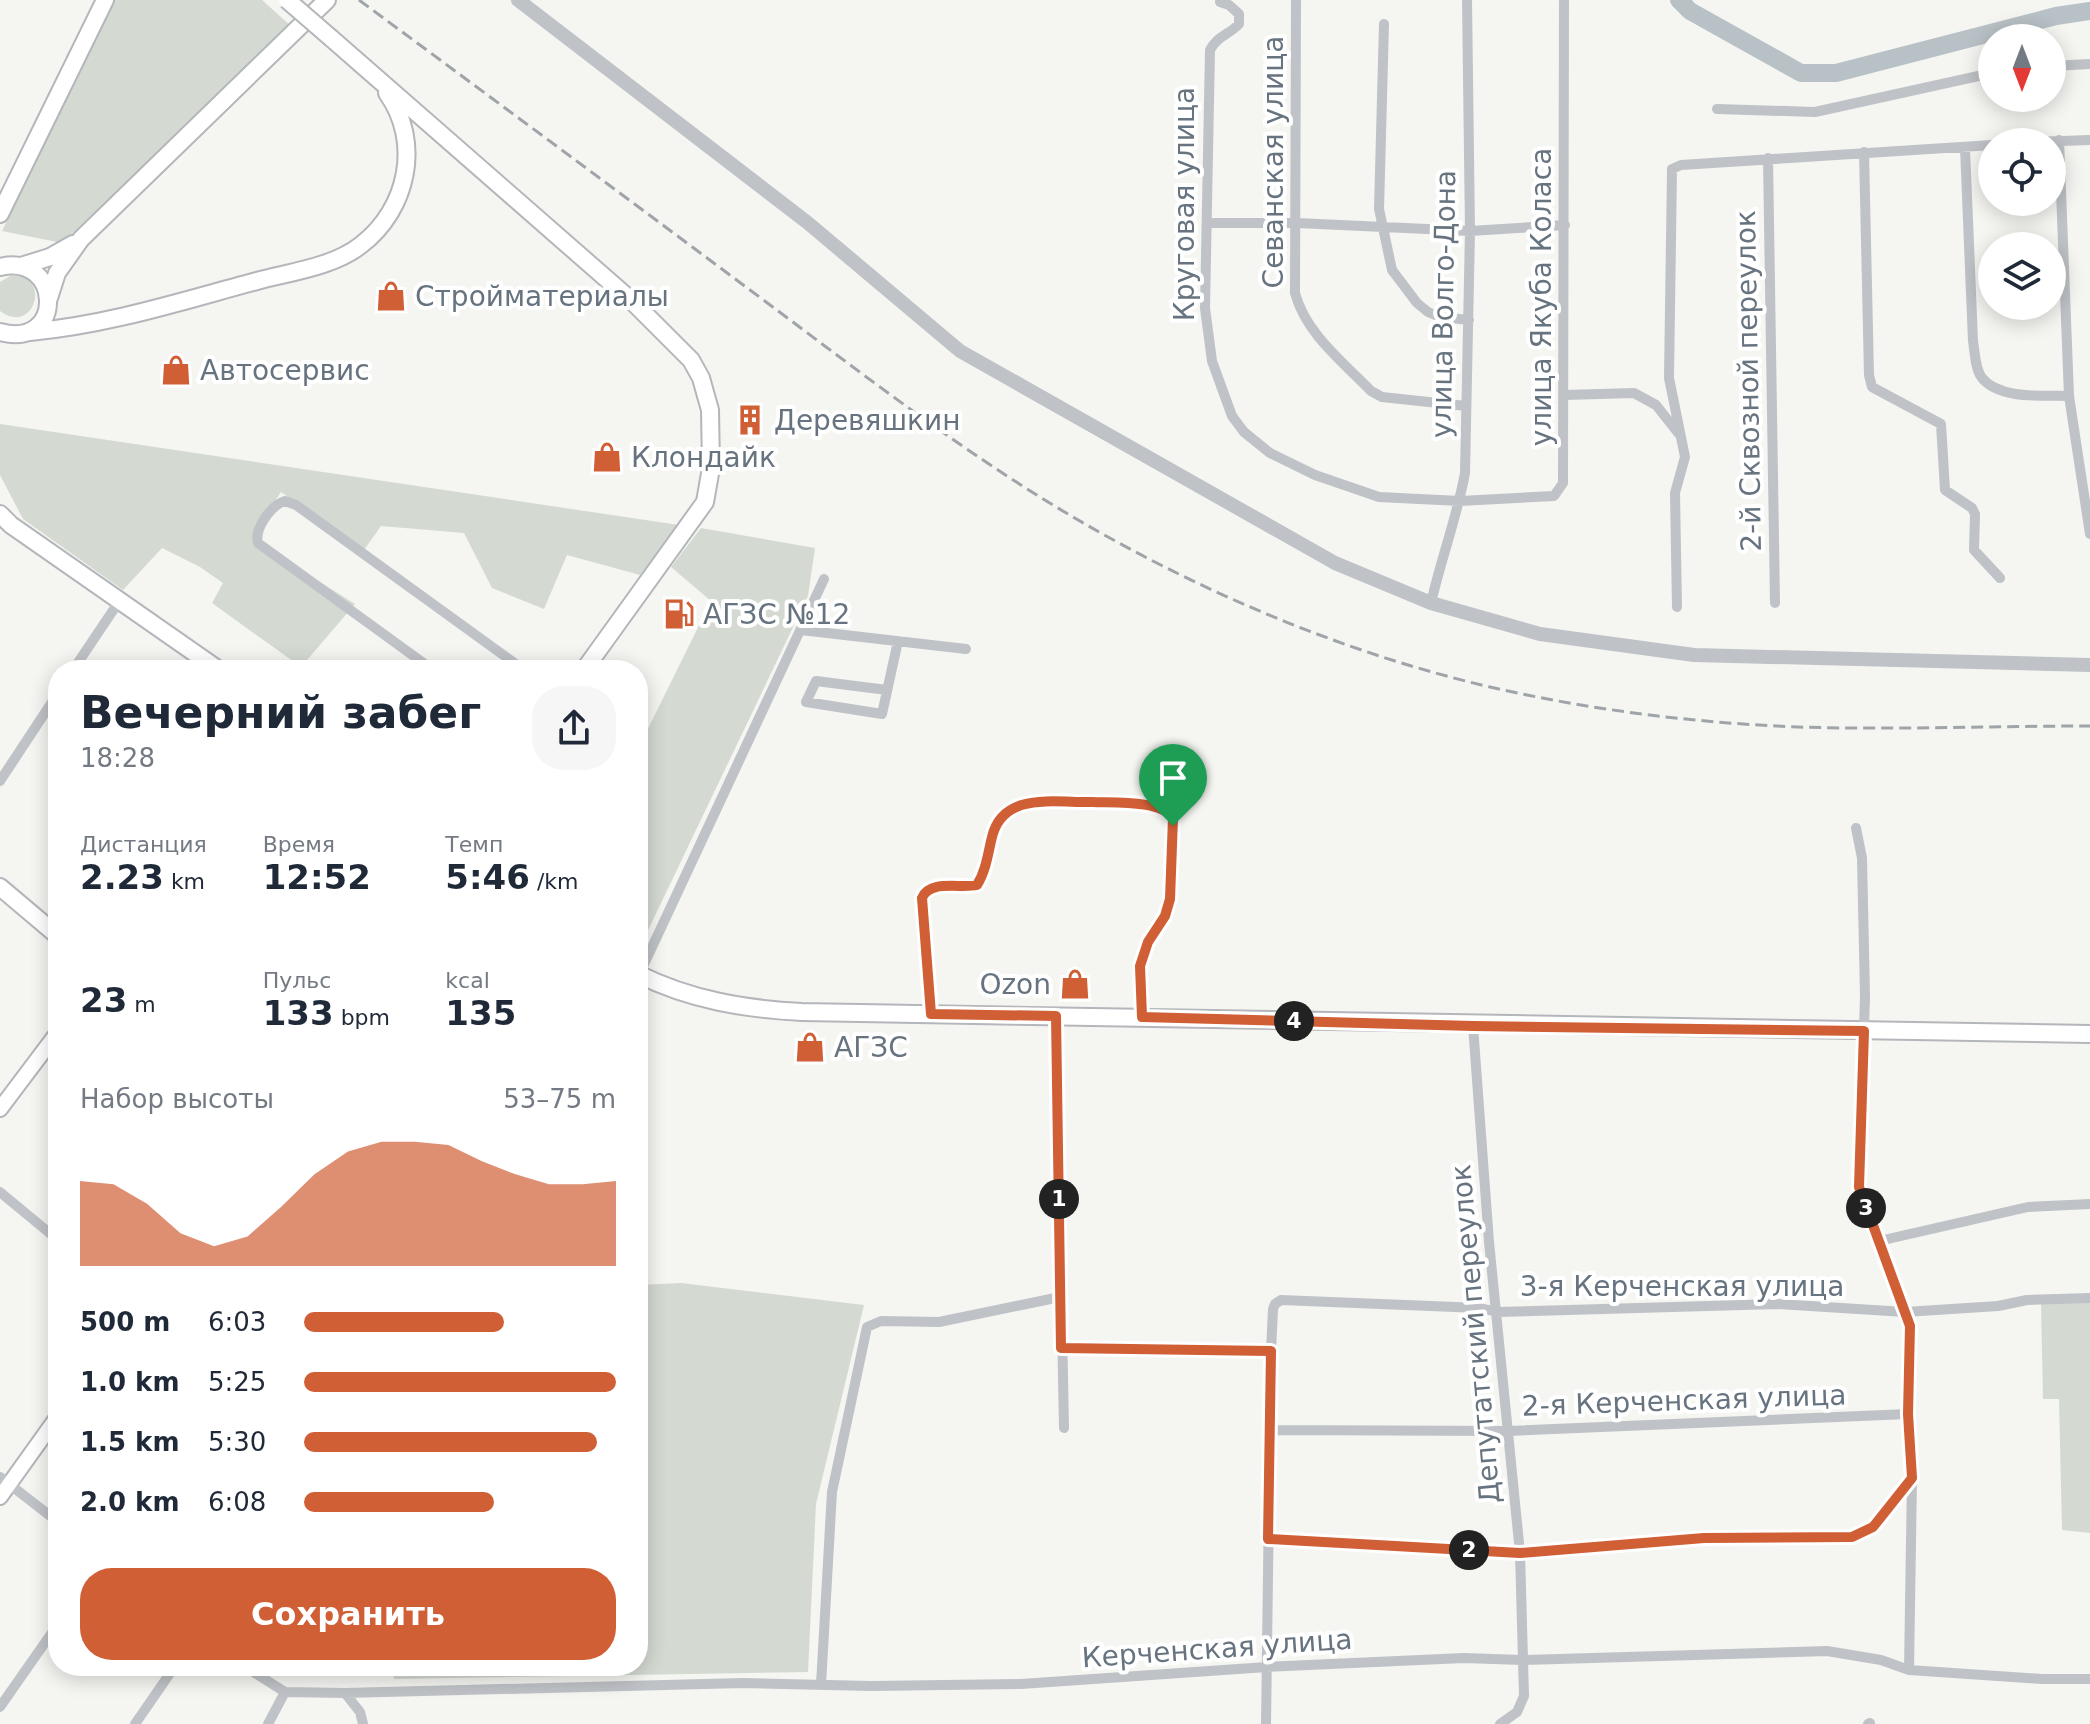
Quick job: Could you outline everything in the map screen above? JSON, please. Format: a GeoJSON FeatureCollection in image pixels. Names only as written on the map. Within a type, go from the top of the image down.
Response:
{"type":"FeatureCollection","features":[{"type":"Feature","properties":{"kind":"main road"},"geometry":{"type":"LineString","coordinates":[[0,214],[105,0]]}},
{"type":"Feature","properties":{"kind":"main road"},"geometry":{"type":"LineString","coordinates":[[287,0],[633,302],[691,360],[701,378],[710,410],[710,487],[705,502],[591,660]]}},
{"type":"Feature","properties":{"kind":"main road"},"geometry":{"type":"LineString","coordinates":[[0,348],[28,333],[45,318],[57,273],[81,239],[327,0]]}},
{"type":"Feature","properties":{"kind":"main road"},"geometry":{"type":"LineString","coordinates":[[0,332],[28,333],[103,322],[309,268],[360,247],[394,209],[406,169],[406,143],[398,110],[374,76]]}},
{"type":"Feature","properties":{"kind":"main road"},"geometry":{"type":"LineString","coordinates":[[0,267],[20,266],[57,254],[81,239]]}},
{"type":"Feature","properties":{"kind":"main road"},"geometry":{"type":"LineString","coordinates":[[20,266],[32,270],[42,280],[49,298]]}},
{"type":"Feature","properties":{"kind":"main road"},"geometry":{"type":"LineString","coordinates":[[0,514],[11,525],[205,660]]}},
{"type":"Feature","properties":{"kind":"main road"},"geometry":{"type":"LineString","coordinates":[[0,887],[48,928]]}},
{"type":"Feature","properties":{"kind":"main road"},"geometry":{"type":"LineString","coordinates":[[648,978],[681,992],[723,1004],[762,1010],[1473,1026],[2090,1034]]}},
{"type":"Feature","properties":{"kind":"main road"},"geometry":{"type":"LineString","coordinates":[[0,1109],[48,1045]]}},
{"type":"Feature","properties":{"kind":"main road"},"geometry":{"type":"LineString","coordinates":[[0,1497],[5,1480],[48,1428]]}},
{"type":"Feature","properties":{"kind":"street"},"geometry":{"type":"LineString","coordinates":[[518,0],[808,223],[960,351],[1335,563],[1431,603],[1540,634],[1694,655],[2090,665]]}},
{"type":"Feature","properties":{"kind":"street","name":"Севанская улица"},"geometry":{"type":"LineString","coordinates":[[1296,0],[1295,293],[1305,320],[1371,391],[1382,397],[1466,406]]}},
{"type":"Feature","properties":{"kind":"street","name":"улица Волго-Дона"},"geometry":{"type":"LineString","coordinates":[[1431,603],[1465,473],[1470,231],[1467,0]]}},
{"type":"Feature","properties":{"kind":"street","name":"улица Якуба Коласа"},"geometry":{"type":"LineString","coordinates":[[1460,501],[1554,496],[1560,490],[1565,475],[1564,0]]}},
{"type":"Feature","properties":{"kind":"street","name":"Круговая улица"},"geometry":{"type":"LineString","coordinates":[[1220,2],[1239,14],[1239,24],[1216,39],[1210,50],[1205,308],[1212,361],[1232,416],[1244,432],[1270,453],[1315,475],[1379,497],[1460,501]]}},
{"type":"Feature","properties":{"kind":"street"},"geometry":{"type":"LineString","coordinates":[[1384,24],[1379,209],[1392,270],[1417,303],[1440,317],[1469,320]]}},
{"type":"Feature","properties":{"kind":"street"},"geometry":{"type":"LineString","coordinates":[[2066,65],[2090,64]]}},
{"type":"Feature","properties":{"kind":"street"},"geometry":{"type":"LineString","coordinates":[[1717,109],[1815,112],[1978,76]]}},
{"type":"Feature","properties":{"kind":"street"},"geometry":{"type":"LineString","coordinates":[[2066,140],[2090,140]]}},
{"type":"Feature","properties":{"kind":"street"},"geometry":{"type":"LineString","coordinates":[[1677,607],[1675,493],[1685,457],[1669,378],[1672,169],[1681,165],[1768,158],[1978,147]]}},
{"type":"Feature","properties":{"kind":"street"},"geometry":{"type":"LineString","coordinates":[[1965,148],[1973,341],[1977,369],[1991,386],[2010,392],[2069,396]]}},
{"type":"Feature","properties":{"kind":"street"},"geometry":{"type":"LineString","coordinates":[[1864,152],[1872,387],[1941,424],[1945,490],[1972,508],[1977,521],[1974,550],[2000,578]]}},
{"type":"Feature","properties":{"kind":"street","name":"2-й Сквозной переулок"},"geometry":{"type":"LineString","coordinates":[[1768,158],[1775,603]]}},
{"type":"Feature","properties":{"kind":"street"},"geometry":{"type":"LineString","coordinates":[[2062,216],[2069,396],[2090,534]]}},
{"type":"Feature","properties":{"kind":"street"},"geometry":{"type":"LineString","coordinates":[[1207,223],[1297,223],[1470,231],[1565,225]]}},
{"type":"Feature","properties":{"kind":"street"},"geometry":{"type":"LineString","coordinates":[[1565,395],[1634,393],[1647,397],[1683,439]]}},
{"type":"Feature","properties":{"kind":"street"},"geometry":{"type":"LineString","coordinates":[[419,660],[258,543],[258,532],[275,505],[285,501],[296,505],[510,660]]}},
{"type":"Feature","properties":{"kind":"street"},"geometry":{"type":"LineString","coordinates":[[648,955],[824,579]]}},
{"type":"Feature","properties":{"kind":"street"},"geometry":{"type":"LineString","coordinates":[[80,660],[120,600]]}},
{"type":"Feature","properties":{"kind":"street"},"geometry":{"type":"LineString","coordinates":[[801,630],[966,649]]}},
{"type":"Feature","properties":{"kind":"street"},"geometry":{"type":"LineString","coordinates":[[887,690],[816,681],[806,702],[882,714],[898,641]]}},
{"type":"Feature","properties":{"kind":"street"},"geometry":{"type":"LineString","coordinates":[[0,781],[48,708]]}},
{"type":"Feature","properties":{"kind":"street"},"geometry":{"type":"LineString","coordinates":[[931,1014],[922,903],[924,892],[931,887],[977,885],[996,821],[1007,810],[1027,803],[1093,802],[1157,806],[1168,811],[1173,818],[1170,899],[1165,916],[1148,942],[1140,966],[1142,1017]]}},
{"type":"Feature","properties":{"kind":"street"},"geometry":{"type":"LineString","coordinates":[[1856,828],[1862,858],[1864,1031],[1859,1187],[1910,1326],[1908,1414],[1912,1478],[1909,1670]]}},
{"type":"Feature","properties":{"kind":"street"},"geometry":{"type":"LineString","coordinates":[[1056,1016],[1064,1428]]}},
{"type":"Feature","properties":{"kind":"street","name":"Депутатский переулок"},"geometry":{"type":"LineString","coordinates":[[1473,1026],[1489,1242],[1520,1553],[1524,1696],[1517,1712],[1500,1724]]}},
{"type":"Feature","properties":{"kind":"street"},"geometry":{"type":"LineString","coordinates":[[0,1192],[48,1232]]}},
{"type":"Feature","properties":{"kind":"street"},"geometry":{"type":"LineString","coordinates":[[1879,1241],[2028,1207],[2090,1204]]}},
{"type":"Feature","properties":{"kind":"street"},"geometry":{"type":"LineString","coordinates":[[821,1685],[832,1492],[867,1327],[881,1321],[939,1322],[1060,1297]]}},
{"type":"Feature","properties":{"kind":"street","name":"3-я Керченская улица"},"geometry":{"type":"LineString","coordinates":[[1271,1351],[1275,1304],[1287,1300],[1480,1308],[1497,1312],[1778,1304],[1905,1312],[1998,1306],[2027,1300],[2090,1298]]}},
{"type":"Feature","properties":{"kind":"street"},"geometry":{"type":"LineString","coordinates":[[1061,1348],[1271,1351],[1266,1724]]}},
{"type":"Feature","properties":{"kind":"street","name":"2-я Керченская улица"},"geometry":{"type":"LineString","coordinates":[[1270,1430],[1509,1431],[1908,1414]]}},
{"type":"Feature","properties":{"kind":"street"},"geometry":{"type":"LineString","coordinates":[[1268,1539],[1520,1553],[1704,1538],[1852,1537],[1873,1527],[1912,1478]]}},
{"type":"Feature","properties":{"kind":"street"},"geometry":{"type":"LineString","coordinates":[[5,1480],[48,1514]]}},
{"type":"Feature","properties":{"kind":"street"},"geometry":{"type":"LineString","coordinates":[[0,1707],[48,1638]]}},
{"type":"Feature","properties":{"kind":"street","name":"Керченская улица"},"geometry":{"type":"LineString","coordinates":[[285,1692],[743,1683],[1021,1684],[1267,1667],[1464,1658],[1522,1660],[1827,1651],[1881,1660],[1909,1670],[2090,1679]]}},
{"type":"Feature","properties":{"kind":"street"},"geometry":{"type":"LineString","coordinates":[[135,1724],[168,1676]]}},
{"type":"Feature","properties":{"kind":"street"},"geometry":{"type":"LineString","coordinates":[[258,1676],[285,1692],[268,1724]]}},
{"type":"Feature","properties":{"kind":"street"},"geometry":{"type":"LineString","coordinates":[[345,1693],[360,1712],[363,1724]]}},
{"type":"Feature","properties":{"kind":"shaded area"},"geometry":{"type":"Polygon","coordinates":[[[114,0],[262,0],[291,26],[62,243],[2,231],[114,0]]]}},
{"type":"Feature","properties":{"kind":"shaded area"},"geometry":{"type":"Polygon","coordinates":[[[10,276],[23,277],[32,283],[35,292],[30,310],[22,316],[12,317],[0,311],[0,282],[10,276]]]}},
{"type":"Feature","properties":{"kind":"shaded area"},"geometry":{"type":"Polygon","coordinates":[[[0,424],[679,525],[640,575],[567,555],[544,609],[492,588],[464,533],[381,526],[364,550],[281,492],[253,534],[258,543],[355,604],[307,660],[291,660],[212,603],[223,583],[200,567],[162,548],[123,590],[23,519],[0,475],[0,424]]]}},
{"type":"Feature","properties":{"kind":"shaded area"},"geometry":{"type":"Polygon","coordinates":[[[701,528],[815,548],[808,596],[648,930],[648,729],[711,601],[671,567],[701,528]]]}},
{"type":"Feature","properties":{"kind":"shaded area"},"geometry":{"type":"Polygon","coordinates":[[[681,1283],[864,1305],[816,1504],[808,1672],[648,1675],[648,1285],[681,1283]]]}},
{"type":"Feature","properties":{"kind":"shaded area"},"geometry":{"type":"Polygon","coordinates":[[[2041,1303],[2090,1303],[2090,1533],[2062,1530],[2059,1399],[2043,1399],[2041,1303]]]}},
{"type":"Feature","properties":{"kind":"shaded area"},"geometry":{"type":"Polygon","coordinates":[[[394,1676],[571,1676],[394,1679],[394,1676]]]}},
{"type":"Feature","properties":{"kind":"waterway"},"geometry":{"type":"LineString","coordinates":[[1679,0],[1690,11],[1801,73],[1836,73],[2056,16],[2090,11]]}},
{"type":"Feature","properties":{"kind":"railway"},"geometry":{"type":"LineString","coordinates":[[359,0],[873,382],[998,470],[1085,524],[1231,599],[1333,640],[1437,673],[1528,695],[1643,714],[1798,727],[2090,726]]}},
{"type":"Feature","properties":{"kind":"place","name":"Стройматериалы"},"geometry":{"type":"Point","coordinates":[391,296]}},
{"type":"Feature","properties":{"kind":"place","name":"Автосервис"},"geometry":{"type":"Point","coordinates":[176,370]}},
{"type":"Feature","properties":{"kind":"place","name":"Деревяшкин"},"geometry":{"type":"Point","coordinates":[750,420]}},
{"type":"Feature","properties":{"kind":"place","name":"Клондайк"},"geometry":{"type":"Point","coordinates":[607,457]}},
{"type":"Feature","properties":{"kind":"place","name":"АГЗС №12"},"geometry":{"type":"Point","coordinates":[679,614]}},
{"type":"Feature","properties":{"kind":"place","name":"Ozon"},"geometry":{"type":"Point","coordinates":[1075,984]}},
{"type":"Feature","properties":{"kind":"place","name":"АГЗС"},"geometry":{"type":"Point","coordinates":[810,1047]}},
{"type":"Feature","properties":{"kind":"route"},"geometry":{"type":"LineString","coordinates":[[1093,802],[1157,806],[1168,811],[1173,818],[1173,826],[1168,908],[1148,942],[1140,966],[1142,1017],[1473,1026],[1864,1031],[1859,1187],[1910,1326],[1908,1414],[1912,1478],[1873,1527],[1852,1537],[1704,1538],[1520,1553],[1268,1539],[1271,1351],[1061,1348],[1056,1016],[931,1014],[922,898],[931,887],[977,885],[996,821],[1018,804],[1093,802]]}}]}
